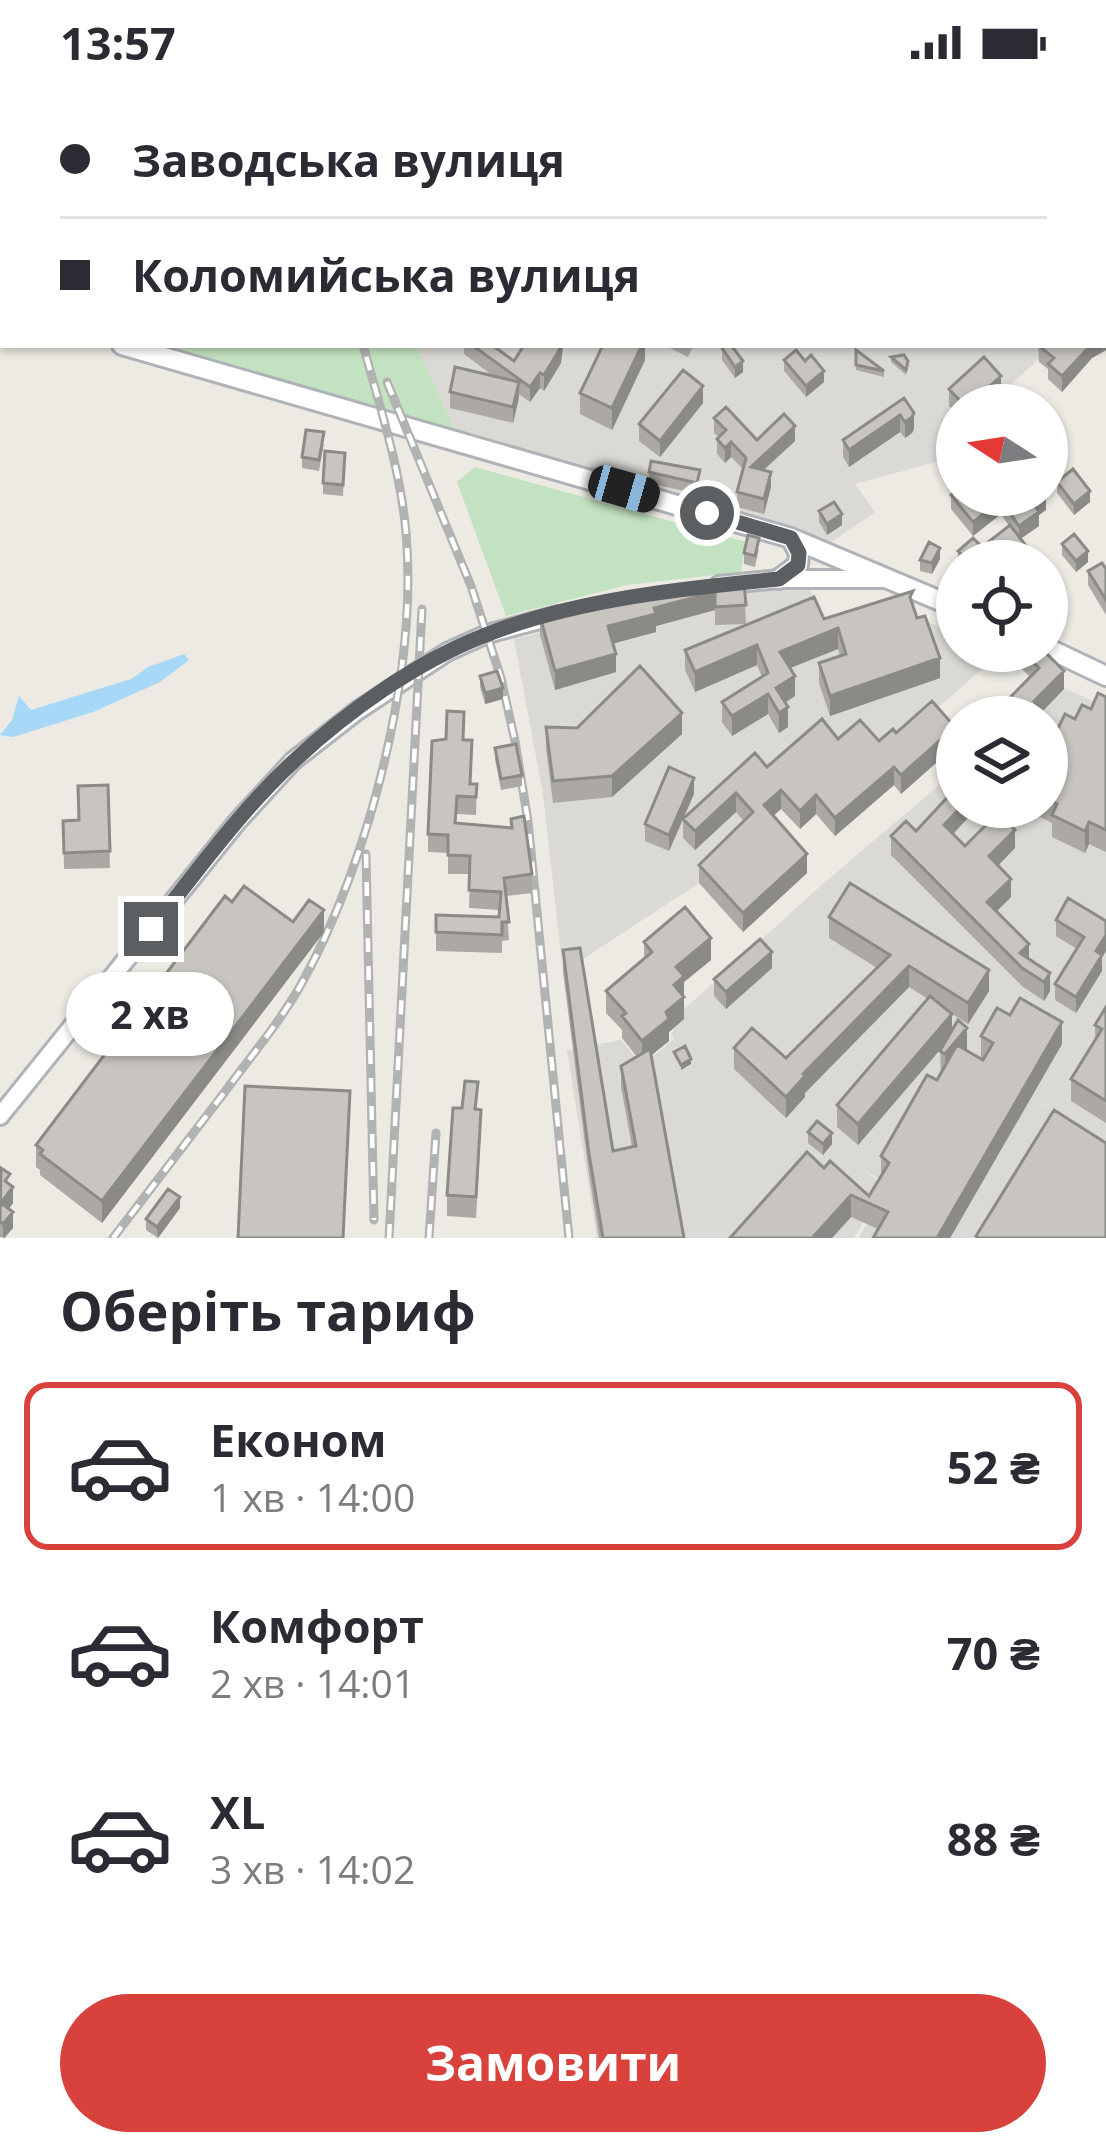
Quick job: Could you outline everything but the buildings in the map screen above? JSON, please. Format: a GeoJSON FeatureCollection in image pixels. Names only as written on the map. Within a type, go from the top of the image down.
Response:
{"type":"FeatureCollection","features":[{"type":"Feature","properties":{"kind":"main road"},"geometry":{"type":"LineString","coordinates":[[132,348],[791,538],[936,599]]}},
{"type":"Feature","properties":{"kind":"main road"},"geometry":{"type":"LineString","coordinates":[[779,579],[798,565],[799,553],[791,538]]}},
{"type":"Feature","properties":{"kind":"main road"},"geometry":{"type":"LineString","coordinates":[[1068,658],[1106,676]]}},
{"type":"Feature","properties":{"kind":"street"},"geometry":{"type":"LineString","coordinates":[[696,587],[779,579],[891,579]]}},
{"type":"Feature","properties":{"kind":"street"},"geometry":{"type":"LineString","coordinates":[[0,1116],[237,822],[293,761],[357,711],[447,652],[487,634],[572,611]]}},
{"type":"Feature","properties":{"kind":"shaded area"},"geometry":{"type":"Polygon","coordinates":[[[417,348],[1052,348],[1011,384],[936,384],[936,462],[855,484],[875,512],[823,548],[456,432],[417,348]]]}},
{"type":"Feature","properties":{"kind":"shaded area"},"geometry":{"type":"Polygon","coordinates":[[[810,590],[834,636],[908,613],[936,626],[936,672],[979,672],[951,696],[936,696],[936,709],[800,829],[781,809],[699,883],[563,972],[543,794],[514,639],[703,592],[810,590]]]}},
{"type":"Feature","properties":{"kind":"shaded area"},"geometry":{"type":"Polygon","coordinates":[[[1043,672],[1048,672],[1064,688],[1106,707],[1106,1141],[1032,1098],[1106,1144],[1106,1238],[859,1238],[888,1185],[861,1168],[885,1186],[854,1238],[597,1238],[567,1050],[621,1040],[642,1065],[674,1039],[671,1034],[682,1011],[936,788],[936,828],[1068,828],[1068,696],[1024,696],[1043,672]]]}},
{"type":"Feature","properties":{"kind":"green space"},"geometry":{"type":"Polygon","coordinates":[[[161,348],[417,348],[456,432],[318,389],[161,348]]]}},
{"type":"Feature","properties":{"kind":"green space"},"geometry":{"type":"Polygon","coordinates":[[[475,467],[746,542],[741,572],[627,585],[506,616],[457,482],[475,467]]]}},
{"type":"Feature","properties":{"kind":"water"},"geometry":{"type":"Polygon","coordinates":[[[184,654],[189,660],[160,682],[93,712],[13,737],[0,735],[12,720],[19,696],[31,710],[131,679],[148,667],[184,654]]]}},
{"type":"Feature","properties":{"kind":"railway"},"geometry":{"type":"LineString","coordinates":[[113,1238],[294,996],[327,932],[368,822],[396,703],[408,586],[399,484],[364,348]]}},
{"type":"Feature","properties":{"kind":"railway"},"geometry":{"type":"LineString","coordinates":[[387,382],[471,586],[501,678],[515,741],[528,821],[569,1238]]}},
{"type":"Feature","properties":{"kind":"railway"},"geometry":{"type":"LineString","coordinates":[[389,1238],[422,609]]}},
{"type":"Feature","properties":{"kind":"railway"},"geometry":{"type":"LineString","coordinates":[[366,854],[374,1220]]}},
{"type":"Feature","properties":{"kind":"railway"},"geometry":{"type":"LineString","coordinates":[[429,1238],[436,1133]]}},
{"type":"Feature","properties":{"kind":"route"},"geometry":{"type":"LineString","coordinates":[[151,929],[293,761],[357,711],[447,652],[487,634],[615,600],[779,579],[798,565],[799,553],[791,538],[707,513]]}}]}
